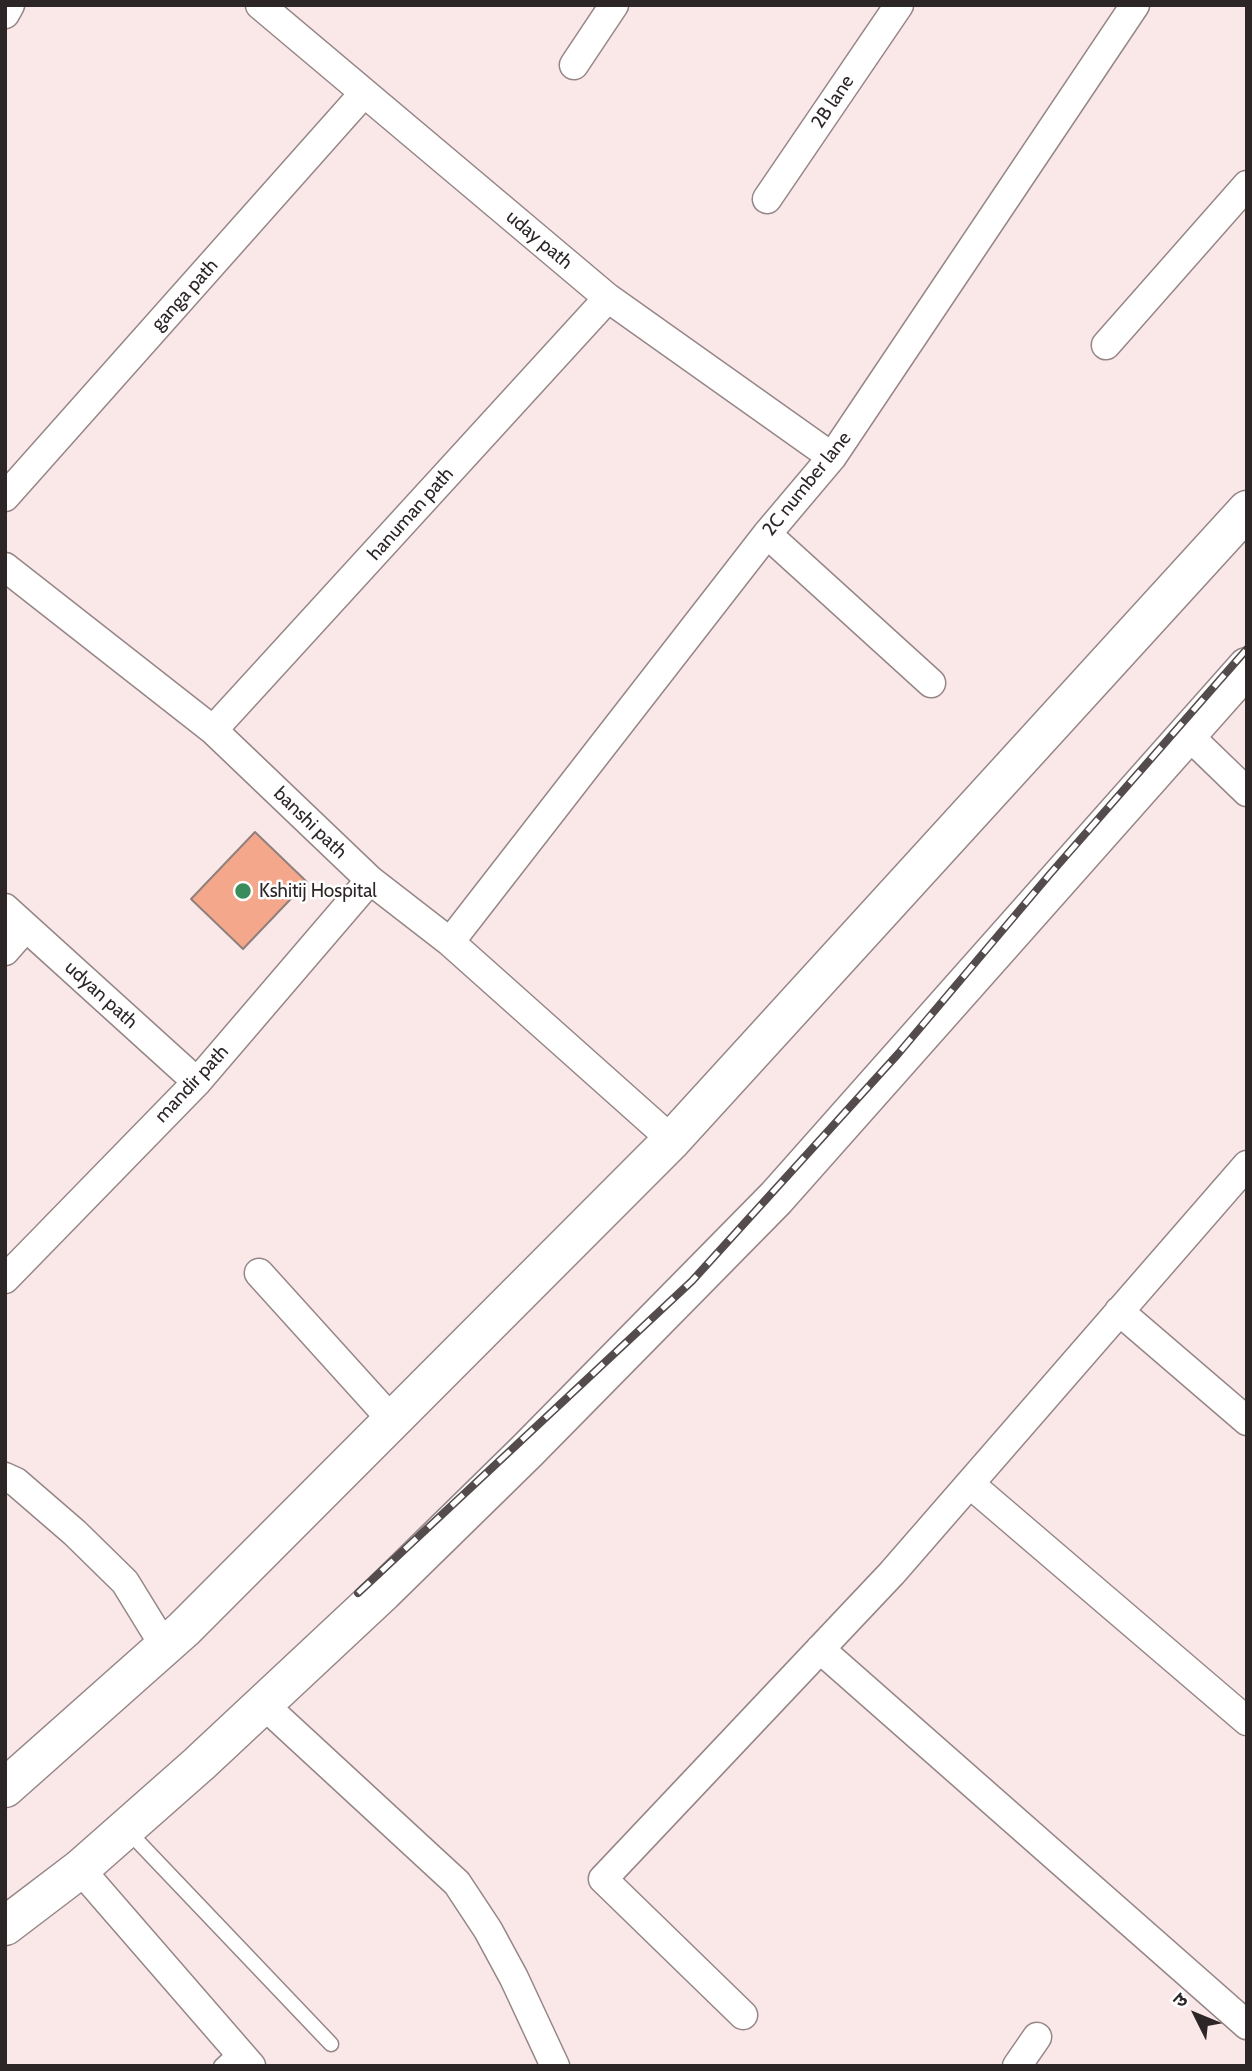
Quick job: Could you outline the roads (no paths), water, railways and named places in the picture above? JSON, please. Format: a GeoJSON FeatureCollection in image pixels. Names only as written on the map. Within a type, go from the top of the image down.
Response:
{"type":"FeatureCollection","features":[{"type":"Feature","properties":{"kind":"highway"},"geometry":{"type":"LineString","coordinates":[[5,1788],[165,1647],[672,1140],[1247,510]]}},
{"type":"Feature","properties":{"kind":"highway"},"geometry":{"type":"LineString","coordinates":[[5,1926],[80,1869],[126,1829],[263,1704],[527,1451],[776,1198],[1247,667]]}},
{"type":"Feature","properties":{"kind":"street"},"geometry":{"type":"LineString","coordinates":[[5,14],[10,5]]}},
{"type":"Feature","properties":{"kind":"street","name":"uday path"},"geometry":{"type":"LineString","coordinates":[[260,5],[608,298],[832,457]]}},
{"type":"Feature","properties":{"kind":"street"},"geometry":{"type":"LineString","coordinates":[[574,65],[614,5]]}},
{"type":"Feature","properties":{"kind":"street","name":"2B lane"},"geometry":{"type":"LineString","coordinates":[[767,199],[899,5]]}},
{"type":"Feature","properties":{"kind":"street","name":"2C number lane"},"geometry":{"type":"LineString","coordinates":[[450,942],[767,534],[832,457],[1135,5]]}},
{"type":"Feature","properties":{"kind":"street","name":"ganga path"},"geometry":{"type":"LineString","coordinates":[[5,497],[364,93]]}},
{"type":"Feature","properties":{"kind":"street"},"geometry":{"type":"LineString","coordinates":[[1106,345],[1247,185]]}},
{"type":"Feature","properties":{"kind":"street","name":"hanuman path"},"geometry":{"type":"LineString","coordinates":[[213,730],[608,298]]}},
{"type":"Feature","properties":{"kind":"street"},"geometry":{"type":"LineString","coordinates":[[767,534],[931,683]]}},
{"type":"Feature","properties":{"kind":"street","name":"banshi path"},"geometry":{"type":"LineString","coordinates":[[5,567],[213,730],[370,880],[450,942],[672,1140]]}},
{"type":"Feature","properties":{"kind":"street"},"geometry":{"type":"LineString","coordinates":[[1186,733],[1247,792]]}},
{"type":"Feature","properties":{"kind":"street","name":"mandir path"},"geometry":{"type":"LineString","coordinates":[[5,1279],[197,1082],[370,880]]}},
{"type":"Feature","properties":{"kind":"street"},"geometry":{"type":"LineString","coordinates":[[5,951],[15,917]]}},
{"type":"Feature","properties":{"kind":"street","name":"udyan path"},"geometry":{"type":"LineString","coordinates":[[15,917],[197,1082]]}},
{"type":"Feature","properties":{"kind":"street"},"geometry":{"type":"LineString","coordinates":[[743,2015],[603,1879],[892,1573],[1247,1165]]}},
{"type":"Feature","properties":{"kind":"street"},"geometry":{"type":"LineString","coordinates":[[259,1273],[392,1420]]}},
{"type":"Feature","properties":{"kind":"street"},"geometry":{"type":"LineString","coordinates":[[1119,1311],[1247,1421]]}},
{"type":"Feature","properties":{"kind":"street"},"geometry":{"type":"LineString","coordinates":[[5,1478],[16,1482],[125,1582],[165,1647]]}},
{"type":"Feature","properties":{"kind":"street"},"geometry":{"type":"LineString","coordinates":[[970,1484],[1247,1721]]}},
{"type":"Feature","properties":{"kind":"street"},"geometry":{"type":"LineString","coordinates":[[820,1649],[1247,2025]]}},
{"type":"Feature","properties":{"kind":"street"},"geometry":{"type":"LineString","coordinates":[[263,1704],[457,1883],[488,1930],[555,2066]]}},
{"type":"Feature","properties":{"kind":"street"},"geometry":{"type":"LineString","coordinates":[[80,1869],[237,2061]]}},
{"type":"Feature","properties":{"kind":"street"},"geometry":{"type":"LineString","coordinates":[[1017,2066],[1037,2037]]}},
{"type":"Feature","properties":{"kind":"lane"},"geometry":{"type":"LineString","coordinates":[[126,1829],[331,2044]]}},
{"type":"Feature","properties":{"kind":"railway"},"geometry":{"type":"LineString","coordinates":[[358,1593],[692,1281],[898,1054],[1050,874],[1247,649]]}},
{"type":"Feature","properties":{"kind":"place","name":"Kshitij Hospital"},"geometry":{"type":"Point","coordinates":[243,891]}}]}
